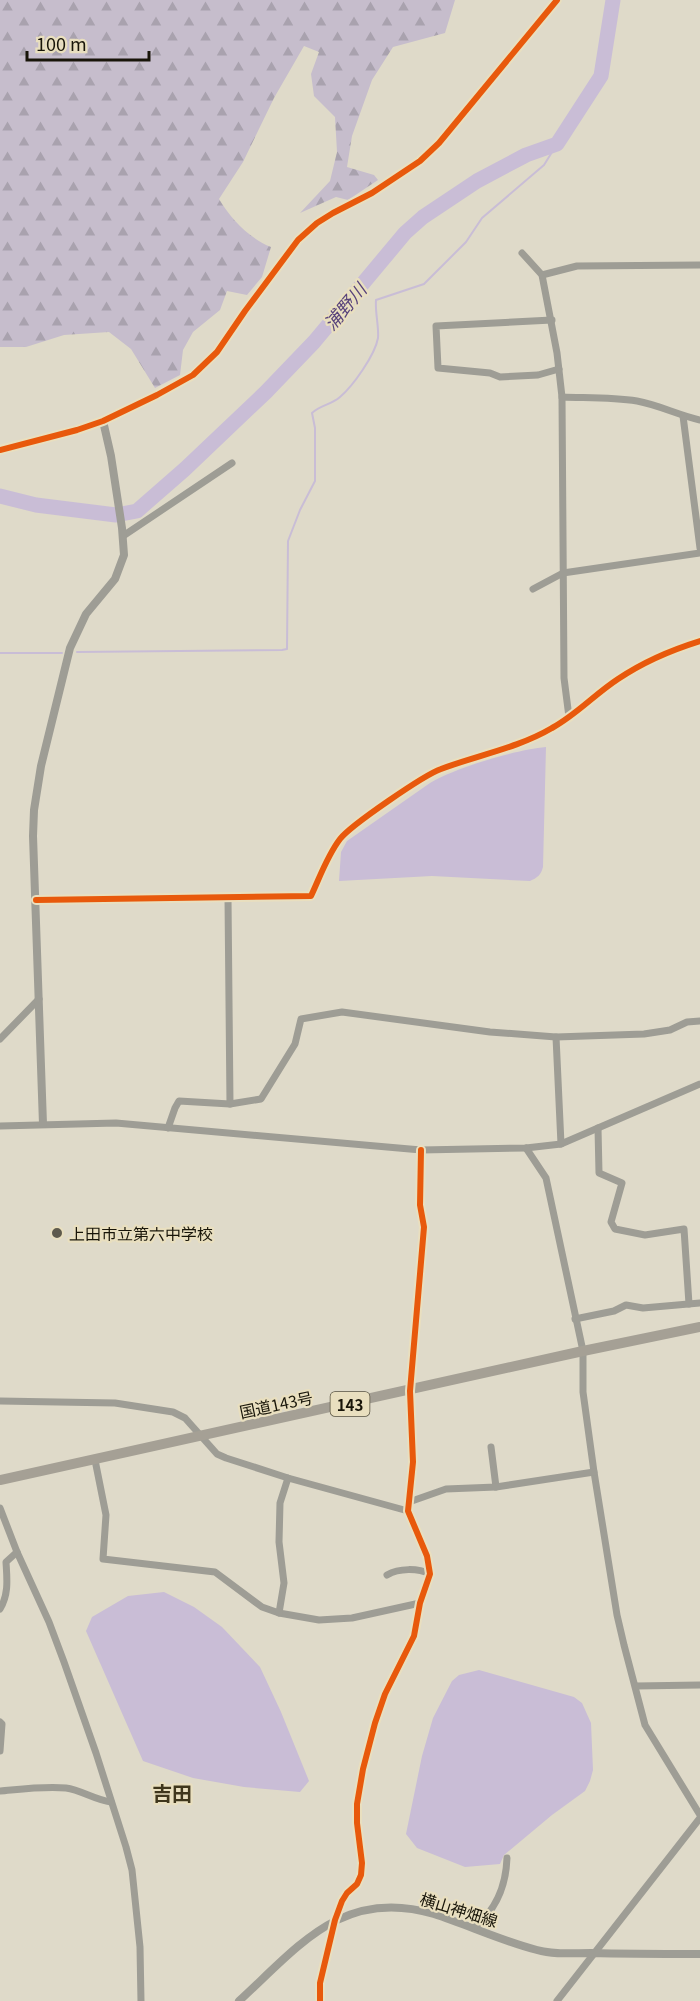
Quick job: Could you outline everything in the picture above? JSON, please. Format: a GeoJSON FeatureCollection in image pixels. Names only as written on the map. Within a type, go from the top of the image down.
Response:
{"type":"FeatureCollection","features":[{"type":"Feature","properties":{"kind":"highway","name":"国道143号"},"geometry":{"type":"LineString","coordinates":[[0,1480],[700,1327]]}},
{"type":"Feature","properties":{"kind":"street"},"geometry":{"type":"LineString","coordinates":[[0,450],[103,421],[193,375],[218,352],[245,311],[298,240],[317,223],[372,193],[420,161],[439,143],[557,0]]}},
{"type":"Feature","properties":{"kind":"street"},"geometry":{"type":"LineString","coordinates":[[522,253],[542,275],[552,320],[562,397],[564,678],[569,717]]}},
{"type":"Feature","properties":{"kind":"street"},"geometry":{"type":"LineString","coordinates":[[542,275],[577,266],[700,265]]}},
{"type":"Feature","properties":{"kind":"street"},"geometry":{"type":"LineString","coordinates":[[552,320],[436,326],[438,368],[480,372],[500,377],[538,375],[559,369]]}},
{"type":"Feature","properties":{"kind":"street"},"geometry":{"type":"LineString","coordinates":[[562,397],[636,401],[700,420]]}},
{"type":"Feature","properties":{"kind":"street"},"geometry":{"type":"LineString","coordinates":[[683,416],[700,548]]}},
{"type":"Feature","properties":{"kind":"street"},"geometry":{"type":"LineString","coordinates":[[43,1124],[34,819],[41,766],[74,637],[86,614],[118,572],[124,555],[123,532],[103,421]]}},
{"type":"Feature","properties":{"kind":"street"},"geometry":{"type":"LineString","coordinates":[[123,532],[232,462]]}},
{"type":"Feature","properties":{"kind":"street"},"geometry":{"type":"LineString","coordinates":[[533,589],[563,573],[700,553]]}},
{"type":"Feature","properties":{"kind":"street"},"geometry":{"type":"LineString","coordinates":[[36,900],[311,896],[330,854],[342,837],[355,825],[432,773],[522,742],[551,729],[616,680],[669,652],[700,640]]}},
{"type":"Feature","properties":{"kind":"street"},"geometry":{"type":"LineString","coordinates":[[228,898],[230,1104]]}},
{"type":"Feature","properties":{"kind":"street"},"geometry":{"type":"LineString","coordinates":[[0,1039],[39,999]]}},
{"type":"Feature","properties":{"kind":"street"},"geometry":{"type":"LineString","coordinates":[[168,1128],[174,1108],[179,1101],[230,1104],[261,1099],[295,1044],[301,1019],[342,1012],[490,1032],[556,1037],[644,1034],[670,1030],[687,1022],[700,1021]]}},
{"type":"Feature","properties":{"kind":"street"},"geometry":{"type":"LineString","coordinates":[[556,1037],[561,1144]]}},
{"type":"Feature","properties":{"kind":"street"},"geometry":{"type":"LineString","coordinates":[[0,1126],[116,1123],[421,1150],[526,1148],[561,1144],[700,1084]]}},
{"type":"Feature","properties":{"kind":"street"},"geometry":{"type":"LineString","coordinates":[[598,1128],[599,1173],[622,1183],[611,1222],[615,1229],[645,1235],[684,1229],[689,1304]]}},
{"type":"Feature","properties":{"kind":"street"},"geometry":{"type":"LineString","coordinates":[[526,1148],[546,1178],[583,1351],[584,1392],[594,1472],[617,1615],[645,1725],[700,1816],[557,2001]]}},
{"type":"Feature","properties":{"kind":"street"},"geometry":{"type":"LineString","coordinates":[[320,2001],[320,1983],[335,1920],[342,1901],[357,1884],[361,1875],[357,1804],[363,1769],[385,1694],[414,1636],[420,1603],[430,1574],[427,1556],[409,1506],[413,1462],[410,1391],[424,1227],[420,1205],[421,1150]]}},
{"type":"Feature","properties":{"kind":"street"},"geometry":{"type":"LineString","coordinates":[[575,1319],[614,1311],[626,1305],[643,1308],[700,1303]]}},
{"type":"Feature","properties":{"kind":"street"},"geometry":{"type":"LineString","coordinates":[[0,1401],[115,1403],[173,1412],[185,1418],[217,1454],[226,1458],[288,1478],[409,1506],[446,1489],[496,1487],[594,1472]]}},
{"type":"Feature","properties":{"kind":"street"},"geometry":{"type":"LineString","coordinates":[[491,1447],[496,1487]]}},
{"type":"Feature","properties":{"kind":"street"},"geometry":{"type":"LineString","coordinates":[[95,1460],[106,1515],[103,1559],[215,1572],[262,1607],[279,1613],[319,1620],[352,1618],[420,1603]]}},
{"type":"Feature","properties":{"kind":"street"},"geometry":{"type":"LineString","coordinates":[[279,1613],[284,1583],[279,1542],[280,1503],[288,1478]]}},
{"type":"Feature","properties":{"kind":"street"},"geometry":{"type":"LineString","coordinates":[[0,1508],[56,1642],[96,1753],[126,1847],[132,1870],[140,1947],[141,2001]]}},
{"type":"Feature","properties":{"kind":"street"},"geometry":{"type":"LineString","coordinates":[[0,1610],[5,1600],[7,1587],[6,1562],[17,1552]]}},
{"type":"Feature","properties":{"kind":"street"},"geometry":{"type":"LineString","coordinates":[[387,1575],[405,1570],[424,1571],[430,1574]]}},
{"type":"Feature","properties":{"kind":"street"},"geometry":{"type":"LineString","coordinates":[[636,1686],[700,1685]]}},
{"type":"Feature","properties":{"kind":"street"},"geometry":{"type":"LineString","coordinates":[[0,1722],[2,1724],[0,1751]]}},
{"type":"Feature","properties":{"kind":"street"},"geometry":{"type":"LineString","coordinates":[[0,1791],[68,1788],[100,1801],[111,1802]]}},
{"type":"Feature","properties":{"kind":"street"},"geometry":{"type":"LineString","coordinates":[[474,1928],[489,1913],[504,1886],[507,1858]]}},
{"type":"Feature","properties":{"kind":"street","name":"横山神畑線"},"geometry":{"type":"LineString","coordinates":[[239,2001],[305,1940],[335,1920],[366,1909],[397,1907],[416,1910],[537,1950],[700,1954]]}},
{"type":"Feature","properties":{"kind":"green space"},"geometry":{"type":"Polygon","coordinates":[[[0,0],[455,0],[445,33],[393,47],[372,80],[352,136],[347,167],[374,175],[378,180],[348,200],[336,197],[300,213],[330,181],[337,152],[335,117],[314,96],[311,74],[319,52],[304,46],[274,98],[243,162],[219,199],[241,227],[255,239],[271,247],[262,277],[247,295],[227,291],[220,310],[193,332],[183,350],[180,375],[155,388],[131,349],[109,332],[64,335],[26,347],[0,347],[0,0]]]}},
{"type":"Feature","properties":{"kind":"shaded area"},"geometry":{"type":"Polygon","coordinates":[[[546,747],[543,867],[535,879],[530,881],[432,876],[339,881],[341,852],[347,841],[430,783],[487,760],[546,747]]]}},
{"type":"Feature","properties":{"kind":"shaded area"},"geometry":{"type":"Polygon","coordinates":[[[164,1592],[194,1607],[222,1627],[260,1667],[309,1781],[300,1792],[244,1787],[193,1778],[143,1761],[86,1631],[92,1617],[128,1596],[164,1592]]]}},
{"type":"Feature","properties":{"kind":"shaded area"},"geometry":{"type":"Polygon","coordinates":[[[479,1670],[574,1697],[582,1703],[591,1723],[593,1770],[585,1791],[504,1855],[500,1864],[465,1867],[417,1848],[406,1834],[422,1756],[433,1718],[452,1681],[459,1675],[479,1670]]]}},
{"type":"Feature","properties":{"kind":"waterway","name":"浦野川"},"geometry":{"type":"LineString","coordinates":[[0,496],[36,505],[116,515],[137,511],[266,392],[314,342],[405,233],[423,217],[477,181],[526,155],[557,144],[601,76],[613,0]]}},
{"type":"Feature","properties":{"kind":"waterway"},"geometry":{"type":"LineString","coordinates":[[77,652],[287,649],[288,541],[315,481],[315,428],[312,413],[340,397],[368,361],[378,338],[376,300],[424,284],[466,242],[482,218],[544,165],[557,144]]}},
{"type":"Feature","properties":{"kind":"waterway"},"geometry":{"type":"LineString","coordinates":[[0,653],[62,653]]}},
{"type":"Feature","properties":{"kind":"cycle path"},"geometry":{"type":"LineString","coordinates":[[0,450],[103,421],[193,375],[217,352],[298,240],[317,223],[372,193],[420,161],[439,143],[557,0]]}},
{"type":"Feature","properties":{"kind":"cycle path"},"geometry":{"type":"LineString","coordinates":[[36,900],[311,896],[327,859],[340,839],[372,812],[404,790],[441,769],[539,735],[561,723],[637,667],[668,652],[700,641]]}},
{"type":"Feature","properties":{"kind":"cycle path"},"geometry":{"type":"LineString","coordinates":[[320,2001],[320,1983],[335,1920],[342,1901],[357,1884],[361,1875],[357,1804],[363,1769],[385,1694],[414,1636],[420,1603],[430,1574],[427,1556],[408,1511],[413,1462],[410,1391],[424,1227],[420,1205],[421,1150]]}},
{"type":"Feature","properties":{"kind":"place","name":"上田市立第六中学校"},"geometry":{"type":"Point","coordinates":[57,1233]}},
{"type":"Feature","properties":{"kind":"district","name":"吉田"},"geometry":{"type":"Point","coordinates":[172,1792]}}]}
